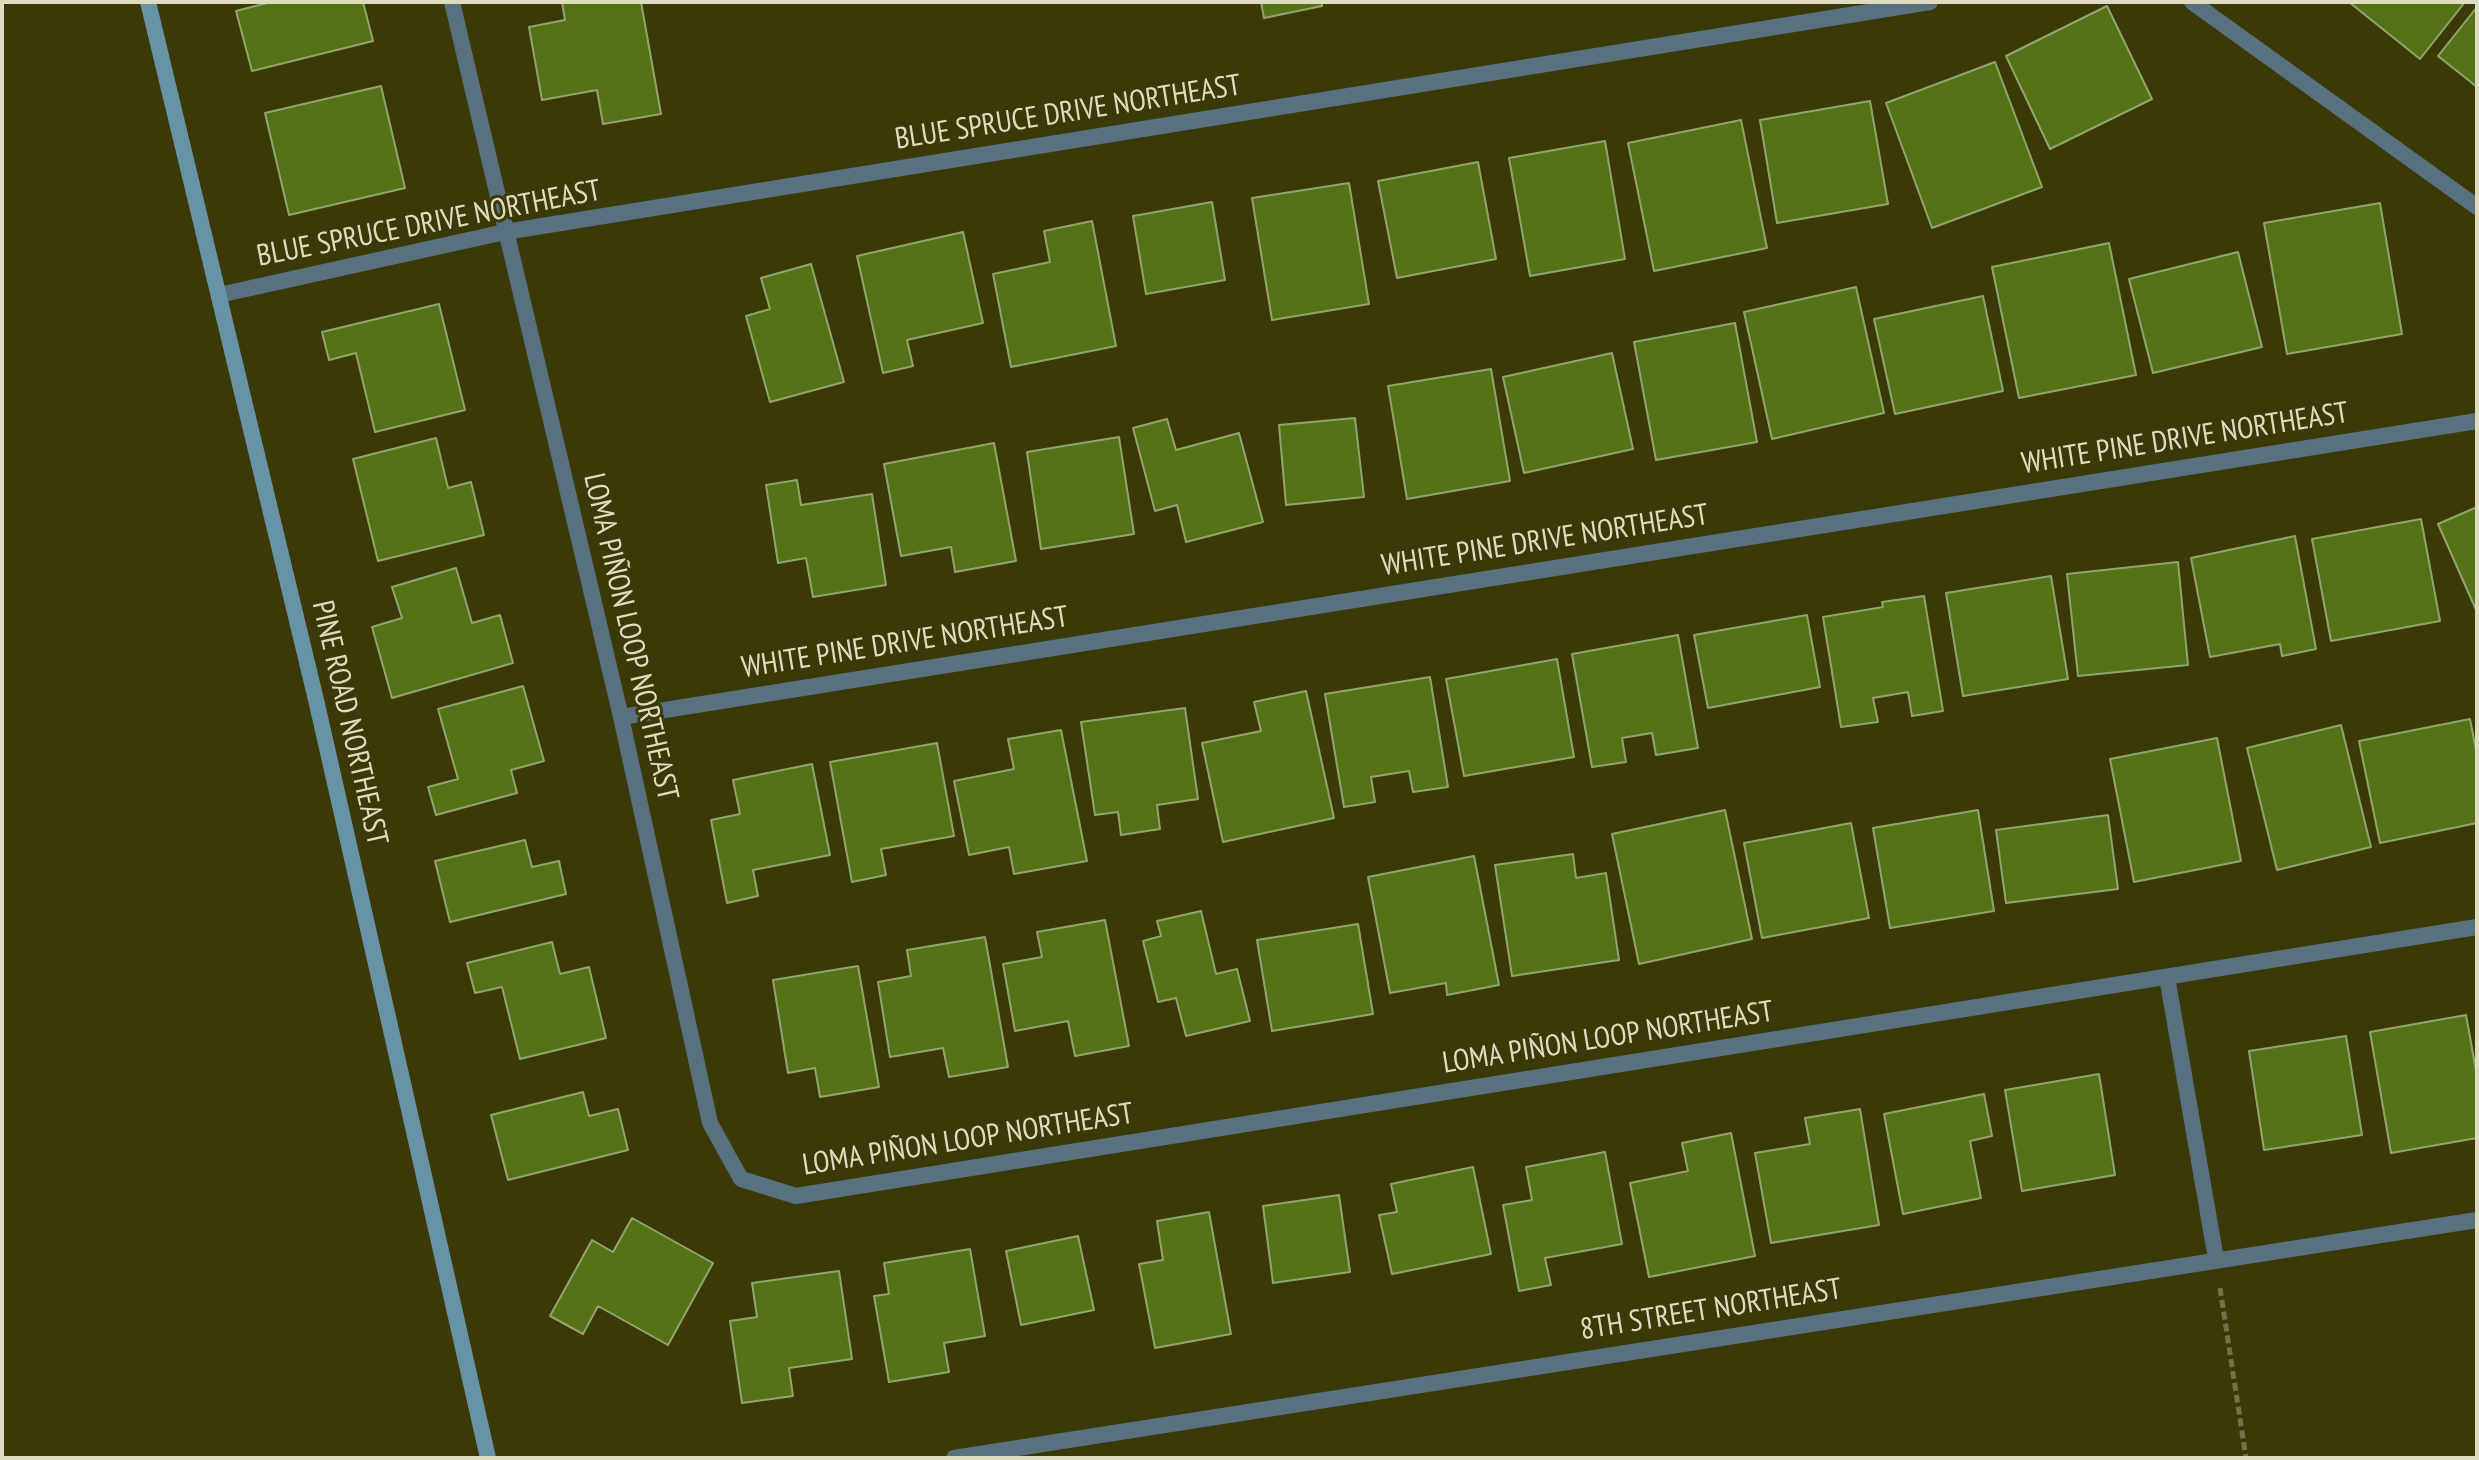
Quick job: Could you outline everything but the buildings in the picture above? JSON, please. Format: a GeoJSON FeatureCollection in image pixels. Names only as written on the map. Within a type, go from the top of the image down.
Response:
{"type":"FeatureCollection","features":[{"type":"Feature","properties":{"kind":"street","name":"PINE ROAD NORTHEAST"},"geometry":{"type":"LineString","coordinates":[[148,2],[317,704],[488,1458]]}},
{"type":"Feature","properties":{"kind":"street","name":"LOMA PIÑON LOOP NORTHEAST"},"geometry":{"type":"LineString","coordinates":[[452,2],[621,717],[710,1123],[741,1179],[796,1196],[2477,927]]}},
{"type":"Feature","properties":{"kind":"street","name":"BLUE SPRUCE DRIVE NORTHEAST"},"geometry":{"type":"LineString","coordinates":[[219,295],[505,232],[1930,2]]}},
{"type":"Feature","properties":{"kind":"street"},"geometry":{"type":"LineString","coordinates":[[2192,2],[2477,207]]}},
{"type":"Feature","properties":{"kind":"street","name":"WHITE PINE DRIVE NORTHEAST"},"geometry":{"type":"LineString","coordinates":[[621,717],[2477,421]]}},
{"type":"Feature","properties":{"kind":"street"},"geometry":{"type":"LineString","coordinates":[[2167,977],[2216,1259]]}},
{"type":"Feature","properties":{"kind":"street","name":"8TH STREET NORTHEAST"},"geometry":{"type":"LineString","coordinates":[[954,1458],[2477,1220]]}},
{"type":"Feature","properties":{"kind":"path"},"geometry":{"type":"LineString","coordinates":[[2216,1259],[2246,1458]]}}]}
